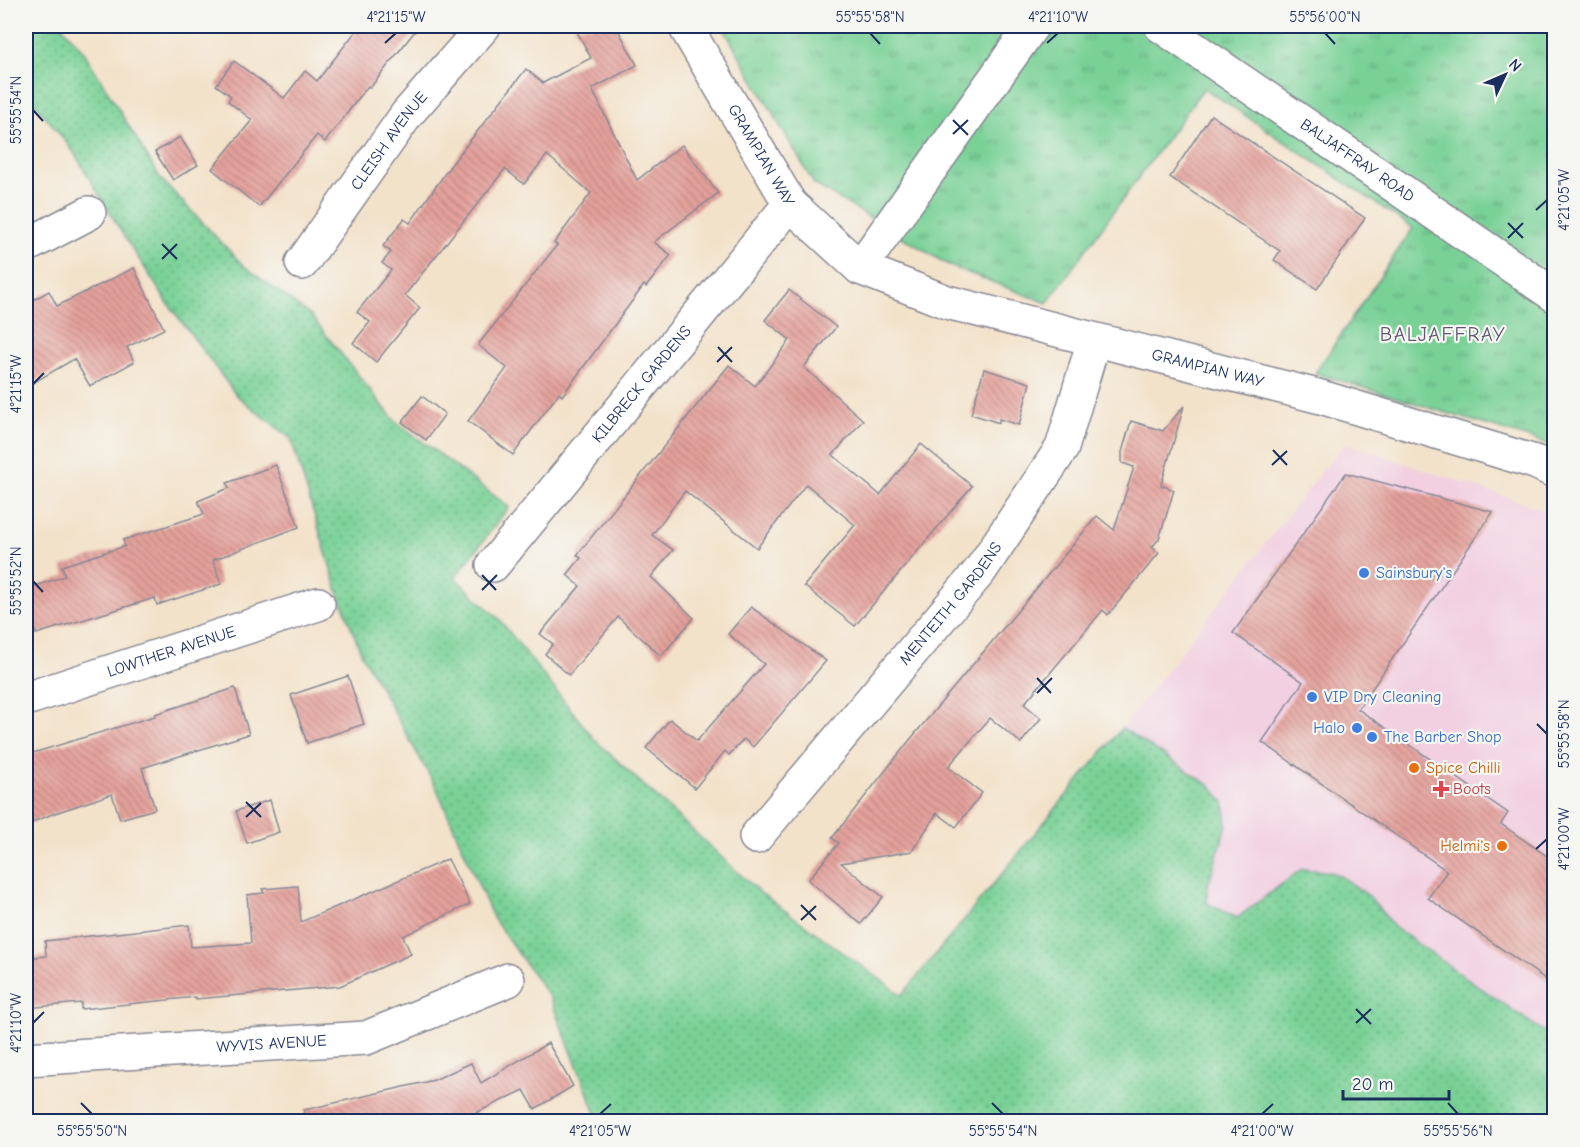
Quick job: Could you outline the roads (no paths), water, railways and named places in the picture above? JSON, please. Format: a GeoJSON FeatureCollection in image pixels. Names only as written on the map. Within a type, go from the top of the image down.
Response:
{"type":"FeatureCollection","features":[{"type":"Feature","properties":{"kind":"street","name":"CLEISH AVENUE"},"geometry":{"type":"LineString","coordinates":[[302,263],[407,114],[484,26]]}},
{"type":"Feature","properties":{"kind":"street","name":"GRAMPIAN WAY"},"geometry":{"type":"LineString","coordinates":[[685,26],[790,204],[860,268],[947,302],[1321,397],[1534,462],[1554,471]]}},
{"type":"Feature","properties":{"kind":"street"},"geometry":{"type":"LineString","coordinates":[[860,268],[1032,26]]}},
{"type":"Feature","properties":{"kind":"street","name":"BALJAFFRAY ROAD"},"geometry":{"type":"LineString","coordinates":[[1161,26],[1554,295]]}},
{"type":"Feature","properties":{"kind":"street","name":"KILBRECK GARDENS"},"geometry":{"type":"LineString","coordinates":[[493,565],[790,204]]}},
{"type":"Feature","properties":{"kind":"street"},"geometry":{"type":"LineString","coordinates":[[26,246],[89,213]]}},
{"type":"Feature","properties":{"kind":"street","name":"MENTEITH GARDENS"},"geometry":{"type":"LineString","coordinates":[[756,837],[987,561],[1062,448],[1094,340]]}},
{"type":"Feature","properties":{"kind":"street","name":"LOWTHER AVENUE"},"geometry":{"type":"LineString","coordinates":[[26,699],[318,604]]}},
{"type":"Feature","properties":{"kind":"street","name":"WYVIS AVENUE"},"geometry":{"type":"LineString","coordinates":[[26,1059],[366,1038],[507,980]]}},
{"type":"Feature","properties":{"kind":"place","name":"Sainsbury's"},"geometry":{"type":"Point","coordinates":[1364,573]}},
{"type":"Feature","properties":{"kind":"place","name":"VIP Dry Cleaning"},"geometry":{"type":"Point","coordinates":[1312,697]}},
{"type":"Feature","properties":{"kind":"place","name":"Halo"},"geometry":{"type":"Point","coordinates":[1357,728]}},
{"type":"Feature","properties":{"kind":"place","name":"The Barber Shop"},"geometry":{"type":"Point","coordinates":[1372,737]}},
{"type":"Feature","properties":{"kind":"place","name":"Spice Chilli"},"geometry":{"type":"Point","coordinates":[1414,768]}},
{"type":"Feature","properties":{"kind":"place","name":"Boots"},"geometry":{"type":"Point","coordinates":[1441,789]}},
{"type":"Feature","properties":{"kind":"place","name":"Helmi's"},"geometry":{"type":"Point","coordinates":[1502,846]}},
{"type":"Feature","properties":{"kind":"district","name":"BALJAFFRAY"},"geometry":{"type":"Point","coordinates":[1443,334]}}]}
